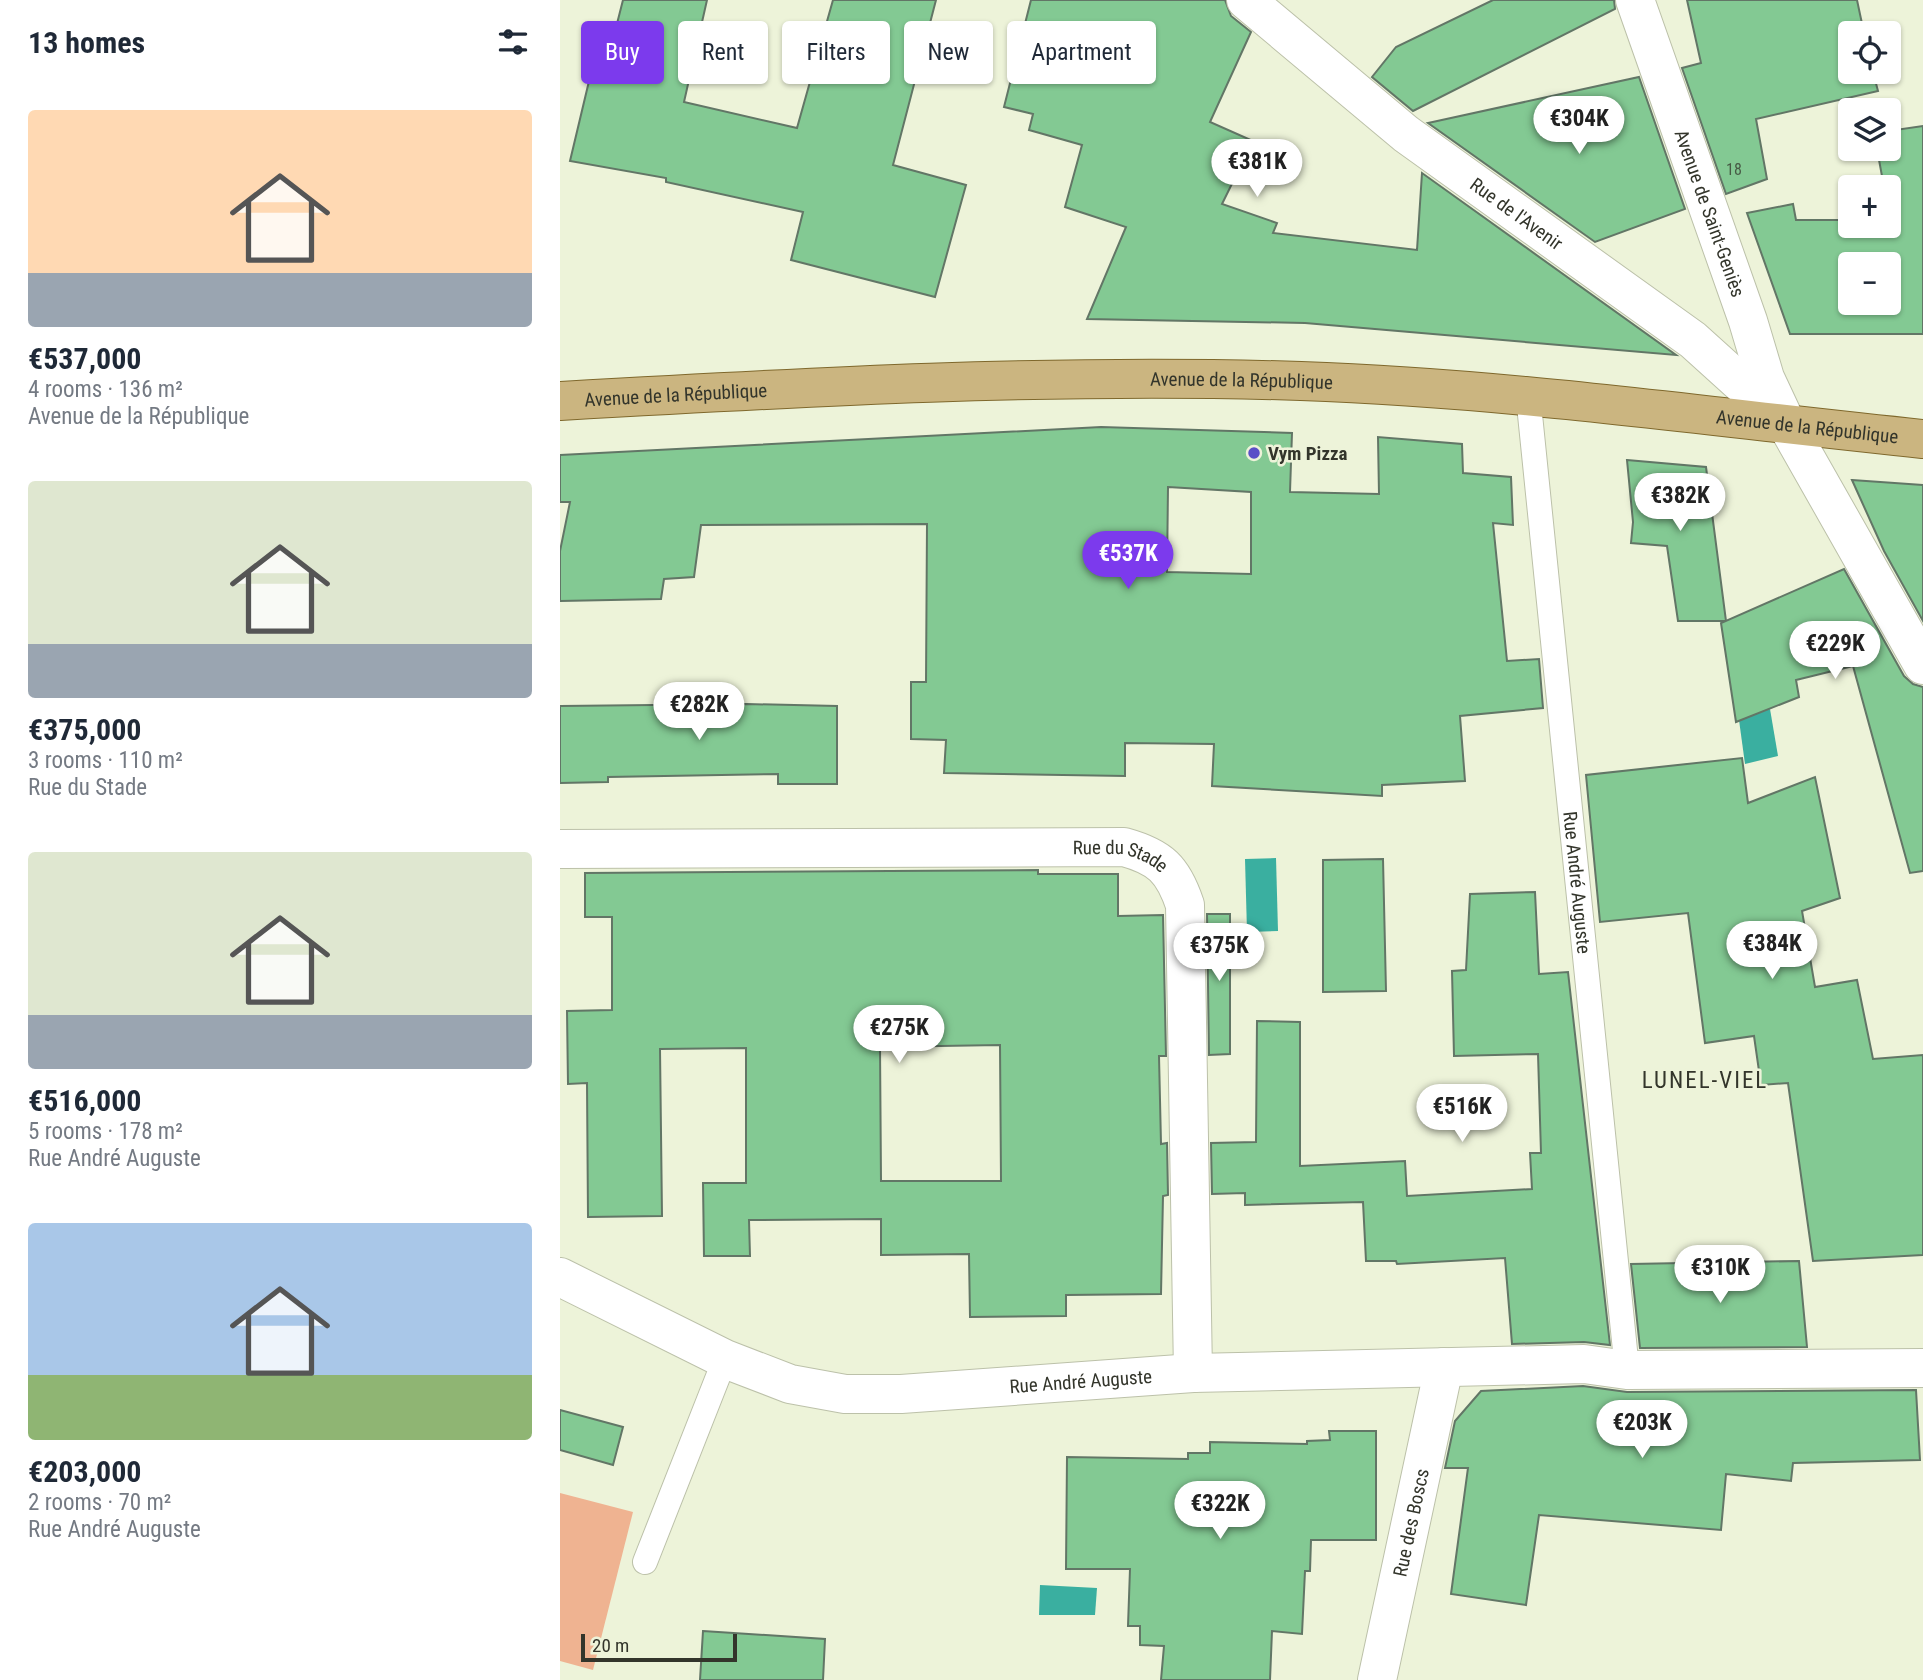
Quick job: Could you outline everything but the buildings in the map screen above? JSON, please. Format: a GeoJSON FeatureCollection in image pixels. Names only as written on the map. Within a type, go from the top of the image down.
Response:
{"type":"FeatureCollection","features":[{"type":"Feature","properties":{"kind":"main road","name":"Avenue de la République"},"geometry":{"type":"LineString","coordinates":[[560,401],[983,380],[1302,381],[1528,395],[1923,439]]}},
{"type":"Feature","properties":{"kind":"street","name":"Rue de l'Avenir"},"geometry":{"type":"LineString","coordinates":[[1246,0],[1406,134],[1693,340],[1787,425]]}},
{"type":"Feature","properties":{"kind":"street","name":"Avenue de Saint-Geniès"},"geometry":{"type":"LineString","coordinates":[[1635,0],[1748,321],[1765,378],[1787,425]]}},
{"type":"Feature","properties":{"kind":"street"},"geometry":{"type":"LineString","coordinates":[[1787,425],[1923,665]]}},
{"type":"Feature","properties":{"kind":"street","name":"Rue du Stade"},"geometry":{"type":"LineString","coordinates":[[560,849],[1124,847],[1144,852],[1165,865],[1178,884],[1185,905],[1193,1373]]}},
{"type":"Feature","properties":{"kind":"street","name":"Rue André Auguste"},"geometry":{"type":"LineString","coordinates":[[560,1277],[725,1359],[790,1384],[845,1394],[901,1394],[1193,1373],[1584,1364],[1627,1370],[1923,1368]]}},
{"type":"Feature","properties":{"kind":"street","name":"Rue des Boscs"},"geometry":{"type":"LineString","coordinates":[[1377,1680],[1444,1367]]}},
{"type":"Feature","properties":{"kind":"lane","name":"Rue André Auguste"},"geometry":{"type":"LineString","coordinates":[[1528,395],[1627,1370]]}},
{"type":"Feature","properties":{"kind":"lane"},"geometry":{"type":"LineString","coordinates":[[645,1562],[725,1359]]}},
{"type":"Feature","properties":{"kind":"shaded area"},"geometry":{"type":"Polygon","coordinates":[[[560,1493],[633,1512],[593,1670],[560,1661],[560,1493]]]}},
{"type":"Feature","properties":{"kind":"water"},"geometry":{"type":"Polygon","coordinates":[[[1770,709],[1778,756],[1745,764],[1739,720],[1770,709]]]}},
{"type":"Feature","properties":{"kind":"water"},"geometry":{"type":"Polygon","coordinates":[[[1276,858],[1278,931],[1247,932],[1245,859],[1276,858]]]}},
{"type":"Feature","properties":{"kind":"water"},"geometry":{"type":"Polygon","coordinates":[[[1040,1585],[1097,1588],[1095,1615],[1039,1615],[1040,1585]]]}},
{"type":"Feature","properties":{"kind":"place","name":"Vym Pizza"},"geometry":{"type":"Point","coordinates":[1254,453]}},
{"type":"Feature","properties":{"kind":"district","name":"LUNEL-VIEL"},"geometry":{"type":"Point","coordinates":[1705,1080]}}]}
